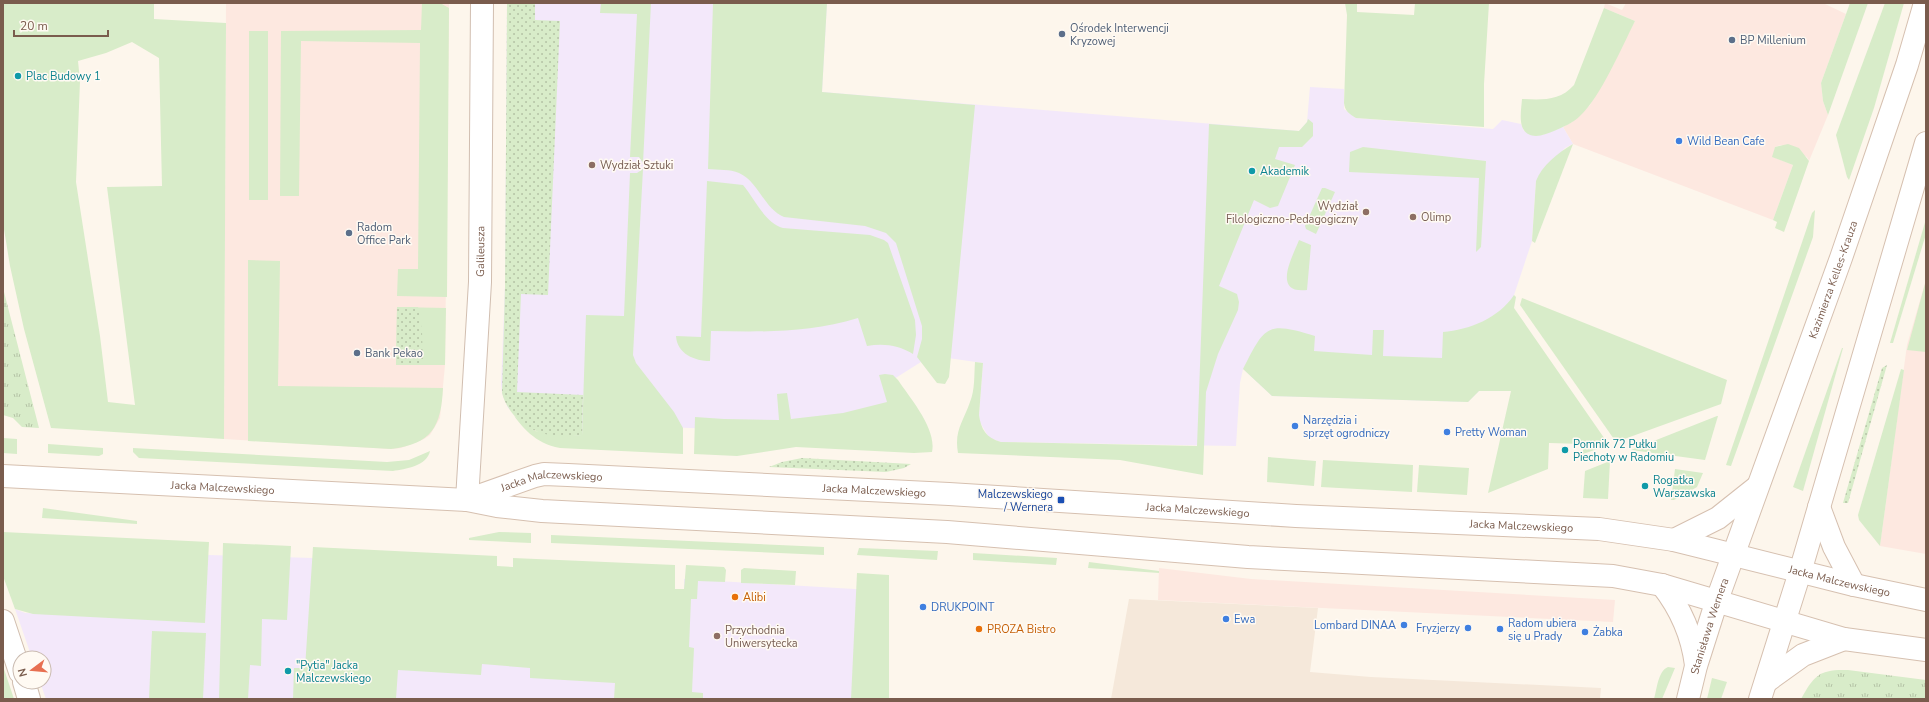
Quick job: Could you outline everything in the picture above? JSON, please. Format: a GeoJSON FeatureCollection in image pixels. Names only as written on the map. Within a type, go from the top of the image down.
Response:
{"type":"FeatureCollection","features":[{"type":"Feature","properties":{"kind":"street","name":"Galileusza"},"geometry":{"type":"LineString","coordinates":[[467,500],[480,282],[482,3]]}},
{"type":"Feature","properties":{"kind":"street","name":"Kazimierza Kelles-Krauza"},"geometry":{"type":"LineString","coordinates":[[1734,554],[1841,258],[1907,65],[1926,3]]}},
{"type":"Feature","properties":{"kind":"street"},"geometry":{"type":"LineString","coordinates":[[1763,690],[1800,572],[1926,143]]}},
{"type":"Feature","properties":{"kind":"street","name":"Jacka Malczewskiego"},"geometry":{"type":"LineString","coordinates":[[467,500],[544,474],[965,495],[1296,516],[1566,527],[1620,531],[1674,540],[1854,585],[1926,600]]}},
{"type":"Feature","properties":{"kind":"street","name":"Jacka Malczewskiego"},"geometry":{"type":"LineString","coordinates":[[3,476],[467,500],[497,506],[542,511],[939,531],[1261,558],[1613,576],[1662,585],[1717,600],[1784,622],[1844,639],[1926,650]]}},
{"type":"Feature","properties":{"kind":"street"},"geometry":{"type":"LineString","coordinates":[[1674,540],[1718,518],[1757,487]]}},
{"type":"Feature","properties":{"kind":"street"},"geometry":{"type":"LineString","coordinates":[[1819,507],[1834,547],[1854,585]]}},
{"type":"Feature","properties":{"kind":"street","name":"Stanisława Wernera"},"geometry":{"type":"LineString","coordinates":[[1688,699],[1696,666],[1717,600],[1734,554]]}},
{"type":"Feature","properties":{"kind":"street"},"geometry":{"type":"LineString","coordinates":[[1662,585],[1686,622],[1691,637],[1696,666]]}},
{"type":"Feature","properties":{"kind":"street"},"geometry":{"type":"LineString","coordinates":[[3,621],[13,650]]}},
{"type":"Feature","properties":{"kind":"street"},"geometry":{"type":"LineString","coordinates":[[1763,690],[1803,655],[1844,639]]}},
{"type":"Feature","properties":{"kind":"shaded area","name":"Radom Office Park"},"geometry":{"type":"Polygon","coordinates":[[[226,3],[449,3],[445,365],[440,418],[430,435],[424,439],[401,448],[391,449],[224,439],[226,3]]]}},
{"type":"Feature","properties":{"kind":"shaded area"},"geometry":{"type":"Polygon","coordinates":[[[507,3],[827,3],[822,92],[1299,131],[1307,122],[1310,87],[1344,89],[1344,109],[1356,118],[1493,129],[1502,120],[1521,124],[1524,131],[1542,135],[1563,127],[1573,144],[1565,148],[1536,181],[1532,241],[1514,295],[1511,391],[1479,391],[1468,402],[1272,396],[1243,369],[1240,383],[1236,446],[1001,442],[989,438],[980,422],[979,415],[983,363],[948,358],[921,362],[894,379],[922,423],[789,432],[666,427],[645,441],[540,433],[508,408],[502,393],[501,384],[505,286],[507,3]]]}},
{"type":"Feature","properties":{"kind":"shaded area"},"geometry":{"type":"Polygon","coordinates":[[[1605,3],[1622,10],[1626,3],[1823,3],[1846,14],[1821,83],[1823,101],[1828,115],[1809,161],[1807,157],[1781,145],[1775,147],[1773,157],[1793,165],[1773,220],[1573,144],[1563,127],[1572,122],[1590,105],[1635,21],[1604,8],[1605,3]]]}},
{"type":"Feature","properties":{"kind":"shaded area"},"geometry":{"type":"Polygon","coordinates":[[[1926,280],[1926,554],[1880,546],[1907,345],[1926,280]]]}},
{"type":"Feature","properties":{"kind":"shaded area"},"geometry":{"type":"Polygon","coordinates":[[[208,555],[313,558],[684,590],[684,579],[888,591],[889,699],[46,699],[43,690],[52,690],[52,650],[29,650],[15,609],[25,613],[46,614],[208,555]]]}},
{"type":"Feature","properties":{"kind":"shaded area"},"geometry":{"type":"Polygon","coordinates":[[[1159,568],[1251,579],[1615,600],[1613,622],[1158,600],[1159,568]]]}},
{"type":"Feature","properties":{"kind":"shaded area"},"geometry":{"type":"Polygon","coordinates":[[[1129,599],[1318,608],[1310,672],[1371,677],[1601,688],[1600,699],[1111,699],[1129,599]]]}},
{"type":"Feature","properties":{"kind":"green space"},"geometry":{"type":"Polygon","coordinates":[[[3,3],[154,3],[154,19],[226,23],[224,439],[51,428],[24,329],[10,266],[3,223],[3,3]],[[132,42],[106,53],[78,61],[80,81],[76,182],[100,336],[108,402],[135,405],[107,187],[162,186],[159,58],[132,42]]]}},
{"type":"Feature","properties":{"kind":"green space"},"geometry":{"type":"Polygon","coordinates":[[[422,3],[440,3],[449,8],[447,297],[397,296],[398,269],[418,269],[420,43],[301,41],[299,196],[280,196],[281,31],[421,30],[422,3]]]}},
{"type":"Feature","properties":{"kind":"green space"},"geometry":{"type":"Polygon","coordinates":[[[507,3],[535,3],[535,20],[560,21],[548,295],[521,294],[517,392],[583,395],[582,436],[546,434],[524,425],[514,416],[502,393],[505,286],[507,3]]]}},
{"type":"Feature","properties":{"kind":"green space"},"geometry":{"type":"Polygon","coordinates":[[[601,3],[651,3],[643,163],[639,157],[630,157],[637,14],[600,13],[601,3]]]}},
{"type":"Feature","properties":{"kind":"green space"},"geometry":{"type":"Polygon","coordinates":[[[713,3],[827,3],[822,92],[975,105],[949,377],[945,384],[937,383],[917,357],[922,339],[922,326],[896,243],[886,233],[865,226],[784,217],[771,208],[746,177],[732,171],[708,169],[713,3]]]}},
{"type":"Feature","properties":{"kind":"green space"},"geometry":{"type":"Polygon","coordinates":[[[1345,3],[1357,3],[1357,12],[1414,15],[1415,3],[1489,3],[1484,84],[1484,127],[1356,118],[1349,114],[1344,103],[1347,15],[1345,3]]]}},
{"type":"Feature","properties":{"kind":"green space"},"geometry":{"type":"Polygon","coordinates":[[[1850,3],[1868,3],[1828,115],[1823,101],[1821,83],[1850,3]]]}},
{"type":"Feature","properties":{"kind":"green space"},"geometry":{"type":"Polygon","coordinates":[[[1885,3],[1904,3],[1874,108],[1849,180],[1836,135],[1885,3]]]}},
{"type":"Feature","properties":{"kind":"green space"},"geometry":{"type":"Polygon","coordinates":[[[1604,8],[1635,21],[1603,85],[1588,108],[1568,125],[1540,136],[1530,135],[1525,132],[1521,122],[1522,99],[1544,99],[1557,97],[1569,90],[1574,85],[1604,8]]]}},
{"type":"Feature","properties":{"kind":"green space"},"geometry":{"type":"Polygon","coordinates":[[[249,31],[268,31],[268,200],[249,200],[249,31]]]}},
{"type":"Feature","properties":{"kind":"green space"},"geometry":{"type":"Polygon","coordinates":[[[1308,119],[1313,123],[1313,136],[1302,147],[1279,147],[1275,159],[1295,165],[1278,206],[1270,208],[1254,200],[1219,286],[1237,294],[1239,302],[1238,310],[1218,354],[1206,392],[1203,475],[1120,460],[958,453],[958,432],[972,397],[975,362],[983,363],[979,415],[980,420],[985,432],[992,438],[1001,442],[1197,446],[1209,124],[1299,131],[1308,119]]]}},
{"type":"Feature","properties":{"kind":"green space"},"geometry":{"type":"Polygon","coordinates":[[[1573,144],[1535,243],[1532,241],[1536,181],[1542,170],[1551,160],[1573,144]]]}},
{"type":"Feature","properties":{"kind":"green space"},"geometry":{"type":"Polygon","coordinates":[[[1788,144],[1799,148],[1809,161],[1784,232],[1775,228],[1777,222],[1773,220],[1793,165],[1772,157],[1775,147],[1788,144]]]}},
{"type":"Feature","properties":{"kind":"green space"},"geometry":{"type":"Polygon","coordinates":[[[1363,147],[1486,161],[1481,247],[1476,252],[1479,178],[1349,172],[1350,152],[1363,147]]]}},
{"type":"Feature","properties":{"kind":"green space"},"geometry":{"type":"Polygon","coordinates":[[[643,169],[633,355],[636,363],[674,412],[683,428],[683,454],[560,448],[551,446],[530,434],[514,416],[535,431],[582,436],[586,315],[624,316],[630,173],[637,173],[643,169]]]}},
{"type":"Feature","properties":{"kind":"green space"},"geometry":{"type":"Polygon","coordinates":[[[707,181],[743,185],[760,210],[770,221],[783,228],[870,235],[888,243],[915,320],[916,335],[913,354],[891,346],[867,346],[858,318],[803,329],[749,332],[711,331],[710,361],[698,360],[683,352],[677,342],[676,336],[701,337],[707,181]]]}},
{"type":"Feature","properties":{"kind":"green space"},"geometry":{"type":"Polygon","coordinates":[[[1322,188],[1335,192],[1316,234],[1306,229],[1305,226],[1322,188]]]}},
{"type":"Feature","properties":{"kind":"green space"},"geometry":{"type":"Polygon","coordinates":[[[1815,210],[1813,237],[1731,466],[1726,465],[1812,213],[1815,210]]]}},
{"type":"Feature","properties":{"kind":"green space"},"geometry":{"type":"Polygon","coordinates":[[[1926,219],[1926,234],[1893,343],[1890,343],[1926,219]]]}},
{"type":"Feature","properties":{"kind":"green space"},"geometry":{"type":"Polygon","coordinates":[[[1299,240],[1311,245],[1307,290],[1296,290],[1290,286],[1287,280],[1289,264],[1299,240]]]}},
{"type":"Feature","properties":{"kind":"green space"},"geometry":{"type":"Polygon","coordinates":[[[248,260],[280,261],[278,386],[443,388],[440,413],[432,431],[425,438],[416,443],[405,447],[391,449],[248,441],[248,260]]]}},
{"type":"Feature","properties":{"kind":"green space"},"geometry":{"type":"Polygon","coordinates":[[[1926,280],[1926,352],[1907,350],[1926,280]]]}},
{"type":"Feature","properties":{"kind":"green space"},"geometry":{"type":"Polygon","coordinates":[[[3,288],[39,428],[22,427],[13,418],[3,415],[3,288]]]}},
{"type":"Feature","properties":{"kind":"green space"},"geometry":{"type":"Polygon","coordinates":[[[1514,295],[1516,297],[1514,308],[1609,445],[1583,454],[1583,444],[1549,443],[1548,469],[1488,493],[1511,391],[1479,391],[1468,402],[1272,396],[1243,369],[1263,336],[1269,331],[1276,329],[1299,331],[1315,336],[1314,351],[1372,355],[1373,330],[1384,330],[1383,356],[1442,358],[1443,332],[1463,329],[1483,321],[1500,310],[1514,295]]]}},
{"type":"Feature","properties":{"kind":"green space"},"geometry":{"type":"Polygon","coordinates":[[[1522,298],[1727,380],[1721,404],[1616,442],[1520,305],[1522,298]]]}},
{"type":"Feature","properties":{"kind":"green space"},"geometry":{"type":"Polygon","coordinates":[[[397,307],[446,308],[445,365],[396,365],[397,307]]]}},
{"type":"Feature","properties":{"kind":"green space"},"geometry":{"type":"Polygon","coordinates":[[[397,307],[418,307],[422,331],[423,365],[396,365],[397,307]]]}},
{"type":"Feature","properties":{"kind":"green space"},"geometry":{"type":"Polygon","coordinates":[[[1843,348],[1803,491],[1793,487],[1843,348]]]}},
{"type":"Feature","properties":{"kind":"green space"},"geometry":{"type":"Polygon","coordinates":[[[1887,365],[1848,503],[1843,503],[1882,368],[1887,365]]]}},
{"type":"Feature","properties":{"kind":"green space"},"geometry":{"type":"Polygon","coordinates":[[[1901,369],[1904,370],[1880,546],[1859,520],[1858,515],[1901,369]]]}},
{"type":"Feature","properties":{"kind":"green space"},"geometry":{"type":"Polygon","coordinates":[[[879,375],[893,375],[898,380],[921,414],[927,424],[930,434],[932,452],[914,453],[796,447],[737,456],[694,454],[695,417],[779,420],[777,394],[787,393],[791,419],[843,413],[887,402],[879,375]]]}},
{"type":"Feature","properties":{"kind":"green space"},"geometry":{"type":"Polygon","coordinates":[[[1717,416],[1705,460],[1631,450],[1717,416]]]}},
{"type":"Feature","properties":{"kind":"green space"},"geometry":{"type":"Polygon","coordinates":[[[3,438],[17,439],[17,454],[3,453],[3,438]]]}},
{"type":"Feature","properties":{"kind":"green space"},"geometry":{"type":"Polygon","coordinates":[[[48,444],[103,448],[103,454],[99,456],[48,453],[48,444]]]}},
{"type":"Feature","properties":{"kind":"green space"},"geometry":{"type":"Polygon","coordinates":[[[133,448],[387,462],[409,460],[430,451],[425,460],[415,466],[393,471],[139,458],[133,452],[133,448]]]}},
{"type":"Feature","properties":{"kind":"green space"},"geometry":{"type":"Polygon","coordinates":[[[1268,457],[1316,461],[1314,486],[1267,482],[1268,457]]]}},
{"type":"Feature","properties":{"kind":"green space"},"geometry":{"type":"Polygon","coordinates":[[[802,458],[911,464],[904,468],[886,472],[769,467],[782,462],[802,458]]]}},
{"type":"Feature","properties":{"kind":"green space"},"geometry":{"type":"Polygon","coordinates":[[[1323,460],[1413,465],[1412,492],[1321,487],[1323,460]]]}},
{"type":"Feature","properties":{"kind":"green space"},"geometry":{"type":"Polygon","coordinates":[[[1610,461],[1608,499],[1583,498],[1585,471],[1610,461]]]}},
{"type":"Feature","properties":{"kind":"green space"},"geometry":{"type":"Polygon","coordinates":[[[1419,465],[1469,468],[1467,495],[1417,492],[1419,465]]]}},
{"type":"Feature","properties":{"kind":"green space"},"geometry":{"type":"Polygon","coordinates":[[[1675,469],[1703,473],[1697,487],[1674,500],[1671,500],[1675,469]]]}},
{"type":"Feature","properties":{"kind":"green space"},"geometry":{"type":"Polygon","coordinates":[[[43,508],[137,521],[137,524],[42,518],[43,508]]]}},
{"type":"Feature","properties":{"kind":"green space"},"geometry":{"type":"Polygon","coordinates":[[[3,532],[209,542],[205,623],[33,614],[15,609],[3,576],[3,532]]]}},
{"type":"Feature","properties":{"kind":"green space"},"geometry":{"type":"Polygon","coordinates":[[[499,532],[531,533],[531,543],[469,540],[469,538],[499,532]]]}},
{"type":"Feature","properties":{"kind":"green space"},"geometry":{"type":"Polygon","coordinates":[[[551,535],[824,547],[824,555],[551,543],[551,535]]]}},
{"type":"Feature","properties":{"kind":"green space"},"geometry":{"type":"Polygon","coordinates":[[[223,543],[291,546],[287,620],[262,619],[261,666],[250,665],[248,699],[219,699],[223,543]]]}},
{"type":"Feature","properties":{"kind":"green space"},"geometry":{"type":"Polygon","coordinates":[[[313,547],[497,556],[497,566],[513,567],[513,558],[675,565],[675,589],[684,589],[686,565],[724,567],[726,570],[725,582],[698,581],[697,599],[691,599],[689,647],[694,648],[692,692],[703,693],[703,699],[614,699],[615,683],[530,678],[530,668],[482,664],[481,675],[398,670],[396,699],[293,699],[294,668],[305,668],[313,547]]]}},
{"type":"Feature","properties":{"kind":"green space"},"geometry":{"type":"Polygon","coordinates":[[[859,548],[938,551],[937,560],[857,555],[859,548]]]}},
{"type":"Feature","properties":{"kind":"green space"},"geometry":{"type":"Polygon","coordinates":[[[973,553],[1057,558],[1056,565],[973,560],[973,553]]]}},
{"type":"Feature","properties":{"kind":"green space"},"geometry":{"type":"Polygon","coordinates":[[[1089,562],[1159,571],[1159,573],[1088,568],[1089,562]]]}},
{"type":"Feature","properties":{"kind":"green space"},"geometry":{"type":"Polygon","coordinates":[[[744,568],[796,571],[795,585],[741,583],[741,570],[744,568]]]}},
{"type":"Feature","properties":{"kind":"green space"},"geometry":{"type":"Polygon","coordinates":[[[857,573],[889,575],[889,699],[851,699],[857,573]]]}},
{"type":"Feature","properties":{"kind":"green space"},"geometry":{"type":"Polygon","coordinates":[[[152,631],[206,633],[203,699],[149,699],[152,631]]]}},
{"type":"Feature","properties":{"kind":"green space"},"geometry":{"type":"Polygon","coordinates":[[[3,666],[14,699],[3,699],[3,666]]]}},
{"type":"Feature","properties":{"kind":"green space"},"geometry":{"type":"Polygon","coordinates":[[[1668,667],[1675,668],[1662,699],[1654,699],[1660,676],[1668,667]]]}},
{"type":"Feature","properties":{"kind":"green space"},"geometry":{"type":"Polygon","coordinates":[[[1848,670],[1926,680],[1926,699],[1801,699],[1810,684],[1819,675],[1824,672],[1848,670]]]}},
{"type":"Feature","properties":{"kind":"green space"},"geometry":{"type":"Polygon","coordinates":[[[1712,678],[1727,682],[1721,699],[1707,699],[1712,678]]]}},
{"type":"Feature","properties":{"kind":"place","name":"Ośrodek Interwencji Kryzowej"},"geometry":{"type":"Point","coordinates":[1062,34]}},
{"type":"Feature","properties":{"kind":"place","name":"BP Millenium"},"geometry":{"type":"Point","coordinates":[1732,40]}},
{"type":"Feature","properties":{"kind":"place","name":"Plac Budowy 1"},"geometry":{"type":"Point","coordinates":[18,76]}},
{"type":"Feature","properties":{"kind":"place","name":"Wild Bean Cafe"},"geometry":{"type":"Point","coordinates":[1679,141]}},
{"type":"Feature","properties":{"kind":"place","name":"Wydział Sztuki"},"geometry":{"type":"Point","coordinates":[592,165]}},
{"type":"Feature","properties":{"kind":"place","name":"Akademik"},"geometry":{"type":"Point","coordinates":[1252,171]}},
{"type":"Feature","properties":{"kind":"place","name":"Wydział Filologiczno-Pedagogiczny"},"geometry":{"type":"Point","coordinates":[1366,212]}},
{"type":"Feature","properties":{"kind":"place","name":"Olimp"},"geometry":{"type":"Point","coordinates":[1413,217]}},
{"type":"Feature","properties":{"kind":"place","name":"Radom Office Park"},"geometry":{"type":"Point","coordinates":[349,233]}},
{"type":"Feature","properties":{"kind":"place","name":"Bank Pekao"},"geometry":{"type":"Point","coordinates":[357,353]}},
{"type":"Feature","properties":{"kind":"place","name":"Narzędzia i sprzęt ogrodniczy"},"geometry":{"type":"Point","coordinates":[1295,426]}},
{"type":"Feature","properties":{"kind":"place","name":"Pretty Woman"},"geometry":{"type":"Point","coordinates":[1447,432]}},
{"type":"Feature","properties":{"kind":"place","name":"Pomnik 72 Pułku Piechoty w Radomiu"},"geometry":{"type":"Point","coordinates":[1565,450]}},
{"type":"Feature","properties":{"kind":"place","name":"Rogatka Warszawska"},"geometry":{"type":"Point","coordinates":[1645,486]}},
{"type":"Feature","properties":{"kind":"place","name":"Malczewskiego / Wernera"},"geometry":{"type":"Point","coordinates":[1061,500]}},
{"type":"Feature","properties":{"kind":"place","name":"Alibi"},"geometry":{"type":"Point","coordinates":[735,597]}},
{"type":"Feature","properties":{"kind":"place","name":"DRUKPOINT"},"geometry":{"type":"Point","coordinates":[923,607]}},
{"type":"Feature","properties":{"kind":"place","name":"Ewa"},"geometry":{"type":"Point","coordinates":[1226,619]}},
{"type":"Feature","properties":{"kind":"place","name":"Lombard DINAA"},"geometry":{"type":"Point","coordinates":[1404,625]}},
{"type":"Feature","properties":{"kind":"place","name":"Fryzjerzy"},"geometry":{"type":"Point","coordinates":[1468,628]}},
{"type":"Feature","properties":{"kind":"place","name":"PROZA Bistro"},"geometry":{"type":"Point","coordinates":[979,629]}},
{"type":"Feature","properties":{"kind":"place","name":"Radom ubiera się u Prady"},"geometry":{"type":"Point","coordinates":[1500,629]}},
{"type":"Feature","properties":{"kind":"place","name":"Żabka"},"geometry":{"type":"Point","coordinates":[1585,632]}},
{"type":"Feature","properties":{"kind":"place","name":"Przychodnia Uniwersytecka"},"geometry":{"type":"Point","coordinates":[717,636]}},
{"type":"Feature","properties":{"kind":"place","name":"\"Pytia\" Jacka Malczewskiego"},"geometry":{"type":"Point","coordinates":[288,671]}}]}
